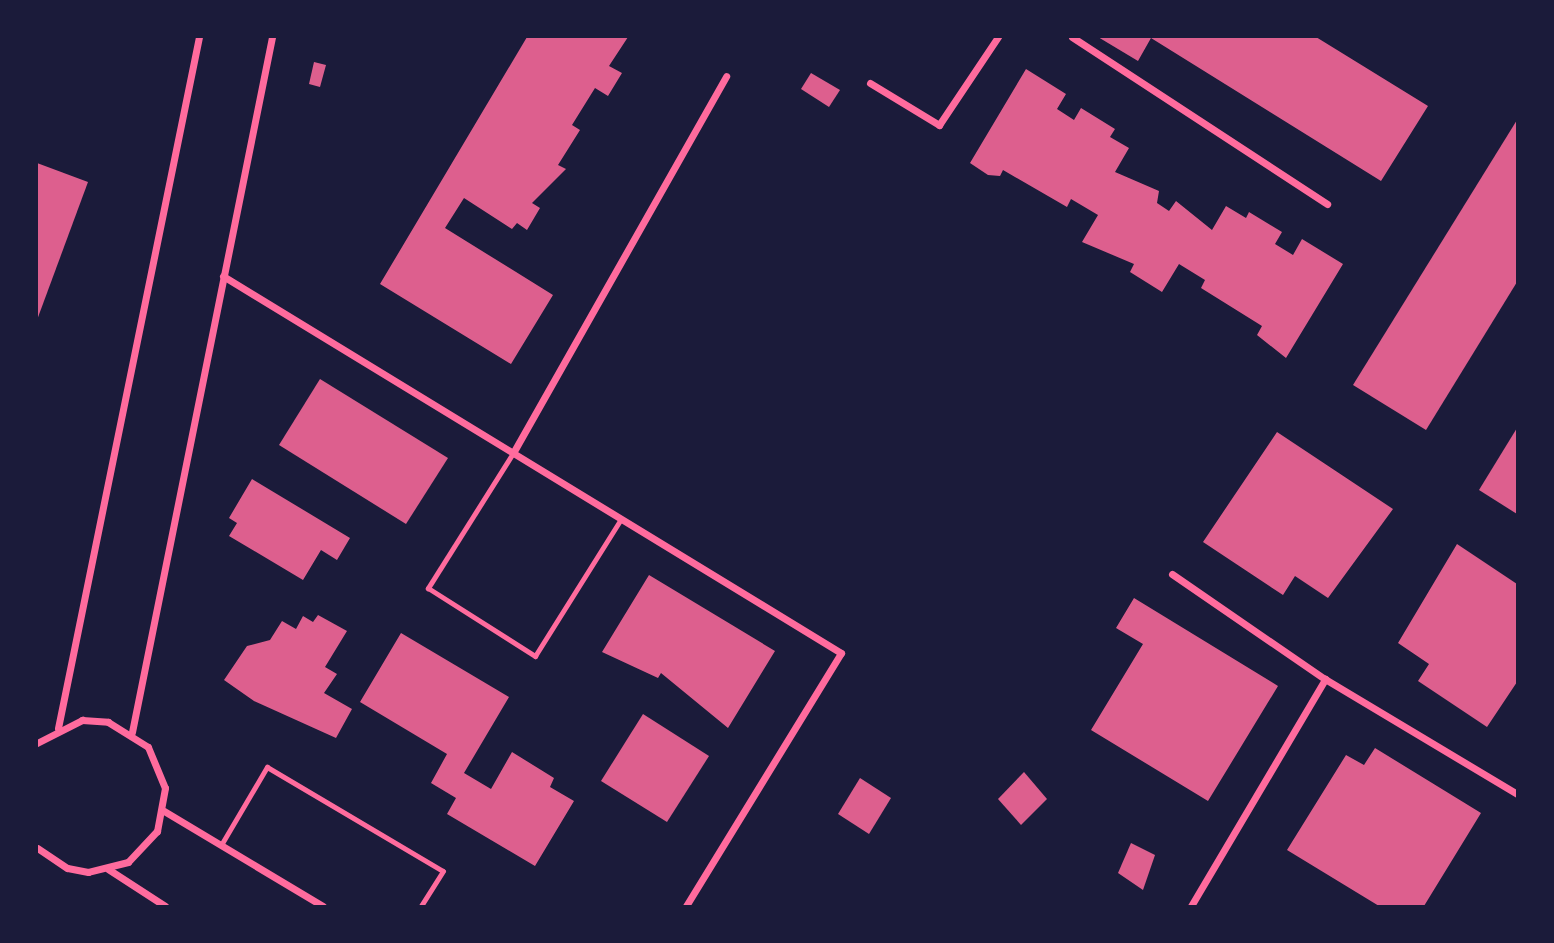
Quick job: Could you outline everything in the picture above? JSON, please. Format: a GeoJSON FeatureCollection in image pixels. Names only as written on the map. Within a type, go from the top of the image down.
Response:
{"type":"FeatureCollection","features":[{"type":"Feature","properties":{"kind":"street"},"geometry":{"type":"LineString","coordinates":[[58,728],[200,37]]}},
{"type":"Feature","properties":{"kind":"street"},"geometry":{"type":"LineString","coordinates":[[132,732],[272,37]]}},
{"type":"Feature","properties":{"kind":"street"},"geometry":{"type":"LineString","coordinates":[[870,83],[939,125],[998,37]]}},
{"type":"Feature","properties":{"kind":"street"},"geometry":{"type":"LineString","coordinates":[[1072,37],[1326,204]]}},
{"type":"Feature","properties":{"kind":"street"},"geometry":{"type":"LineString","coordinates":[[513,453],[726,76]]}},
{"type":"Feature","properties":{"kind":"street"},"geometry":{"type":"LineString","coordinates":[[223,276],[841,653],[686,906]]}},
{"type":"Feature","properties":{"kind":"street"},"geometry":{"type":"LineString","coordinates":[[1171,574],[1325,679],[1517,794]]}},
{"type":"Feature","properties":{"kind":"street"},"geometry":{"type":"LineString","coordinates":[[1191,906],[1325,679]]}},
{"type":"Feature","properties":{"kind":"street"},"geometry":{"type":"LineString","coordinates":[[37,743],[58,728],[82,720],[132,732],[160,766],[164,811],[145,849],[108,870]]}},
{"type":"Feature","properties":{"kind":"street"},"geometry":{"type":"LineString","coordinates":[[164,811],[323,906]]}},
{"type":"Feature","properties":{"kind":"street"},"geometry":{"type":"LineString","coordinates":[[37,848],[67,868],[108,870],[165,906]]}},
{"type":"Feature","properties":{"kind":"lane"},"geometry":{"type":"LineString","coordinates":[[513,453],[428,588],[535,656],[621,519]]}},
{"type":"Feature","properties":{"kind":"lane"},"geometry":{"type":"LineString","coordinates":[[221,845],[267,767],[443,871],[421,906]]}},
{"type":"Feature","properties":{"kind":"building"},"geometry":{"type":"Polygon","coordinates":[[[527,37],[628,37],[609,66],[622,73],[608,96],[595,88],[572,125],[580,130],[558,165],[566,169],[532,203],[540,208],[527,230],[517,223],[512,229],[464,198],[445,228],[553,295],[511,364],[380,284],[527,37]]]}},
{"type":"Feature","properties":{"kind":"building"},"geometry":{"type":"Polygon","coordinates":[[[1098,37],[1316,37],[1428,106],[1381,181],[1151,38],[1138,61],[1098,37]]]}},
{"type":"Feature","properties":{"kind":"building"},"geometry":{"type":"Polygon","coordinates":[[[314,62],[326,65],[320,87],[309,84],[314,62]]]}},
{"type":"Feature","properties":{"kind":"building"},"geometry":{"type":"Polygon","coordinates":[[[1026,69],[1066,94],[1057,109],[1074,120],[1081,108],[1115,129],[1110,137],[1129,148],[1115,172],[1159,191],[1157,203],[1169,211],[1176,201],[1212,230],[1226,206],[1246,218],[1249,212],[1282,232],[1275,244],[1293,255],[1302,239],[1343,264],[1286,358],[1257,335],[1262,326],[1201,288],[1205,280],[1179,264],[1162,292],[1130,272],[1134,264],[1082,242],[1098,215],[1071,199],[1067,207],[1003,170],[1000,176],[988,175],[970,163],[1026,69]]]}},
{"type":"Feature","properties":{"kind":"building"},"geometry":{"type":"Polygon","coordinates":[[[811,73],[840,90],[829,107],[801,89],[811,73]]]}},
{"type":"Feature","properties":{"kind":"building"},"geometry":{"type":"Polygon","coordinates":[[[1517,120],[1517,282],[1426,430],[1353,385],[1517,120]]]}},
{"type":"Feature","properties":{"kind":"building"},"geometry":{"type":"Polygon","coordinates":[[[37,163],[88,182],[37,320],[37,163]]]}},
{"type":"Feature","properties":{"kind":"building"},"geometry":{"type":"Polygon","coordinates":[[[320,379],[448,458],[406,524],[279,445],[320,379]]]}},
{"type":"Feature","properties":{"kind":"building"},"geometry":{"type":"Polygon","coordinates":[[[1517,428],[1517,514],[1479,490],[1517,428]]]}},
{"type":"Feature","properties":{"kind":"building"},"geometry":{"type":"Polygon","coordinates":[[[1277,432],[1393,509],[1328,598],[1295,576],[1283,595],[1203,542],[1277,432]]]}},
{"type":"Feature","properties":{"kind":"building"},"geometry":{"type":"Polygon","coordinates":[[[252,479],[350,538],[337,560],[321,550],[303,580],[229,536],[237,523],[229,518],[252,479]]]}},
{"type":"Feature","properties":{"kind":"building"},"geometry":{"type":"Polygon","coordinates":[[[1457,544],[1517,584],[1517,682],[1487,727],[1418,681],[1429,664],[1398,643],[1457,544]]]}},
{"type":"Feature","properties":{"kind":"building"},"geometry":{"type":"Polygon","coordinates":[[[649,575],[775,651],[728,728],[661,673],[658,678],[602,652],[649,575]]]}},
{"type":"Feature","properties":{"kind":"building"},"geometry":{"type":"Polygon","coordinates":[[[1134,598],[1278,686],[1208,801],[1091,730],[1143,644],[1116,628],[1134,598]]]}},
{"type":"Feature","properties":{"kind":"building"},"geometry":{"type":"Polygon","coordinates":[[[318,615],[347,631],[325,667],[337,674],[324,693],[352,709],[336,738],[254,701],[224,680],[247,646],[270,640],[282,621],[296,629],[303,616],[313,622],[318,615]]]}},
{"type":"Feature","properties":{"kind":"building"},"geometry":{"type":"Polygon","coordinates":[[[401,633],[509,697],[464,773],[491,789],[512,752],[554,778],[550,787],[574,801],[535,866],[447,814],[456,798],[431,783],[447,754],[360,702],[401,633]]]}},
{"type":"Feature","properties":{"kind":"building"},"geometry":{"type":"Polygon","coordinates":[[[643,714],[709,756],[667,822],[601,781],[643,714]]]}},
{"type":"Feature","properties":{"kind":"building"},"geometry":{"type":"Polygon","coordinates":[[[1375,748],[1481,813],[1424,906],[1379,906],[1287,850],[1346,755],[1364,765],[1375,748]]]}},
{"type":"Feature","properties":{"kind":"building"},"geometry":{"type":"Polygon","coordinates":[[[1024,772],[1047,799],[1021,825],[998,799],[1024,772]]]}},
{"type":"Feature","properties":{"kind":"building"},"geometry":{"type":"Polygon","coordinates":[[[860,778],[891,798],[869,834],[838,814],[860,778]]]}},
{"type":"Feature","properties":{"kind":"building"},"geometry":{"type":"Polygon","coordinates":[[[1131,843],[1155,855],[1143,890],[1118,873],[1131,843]]]}}]}
